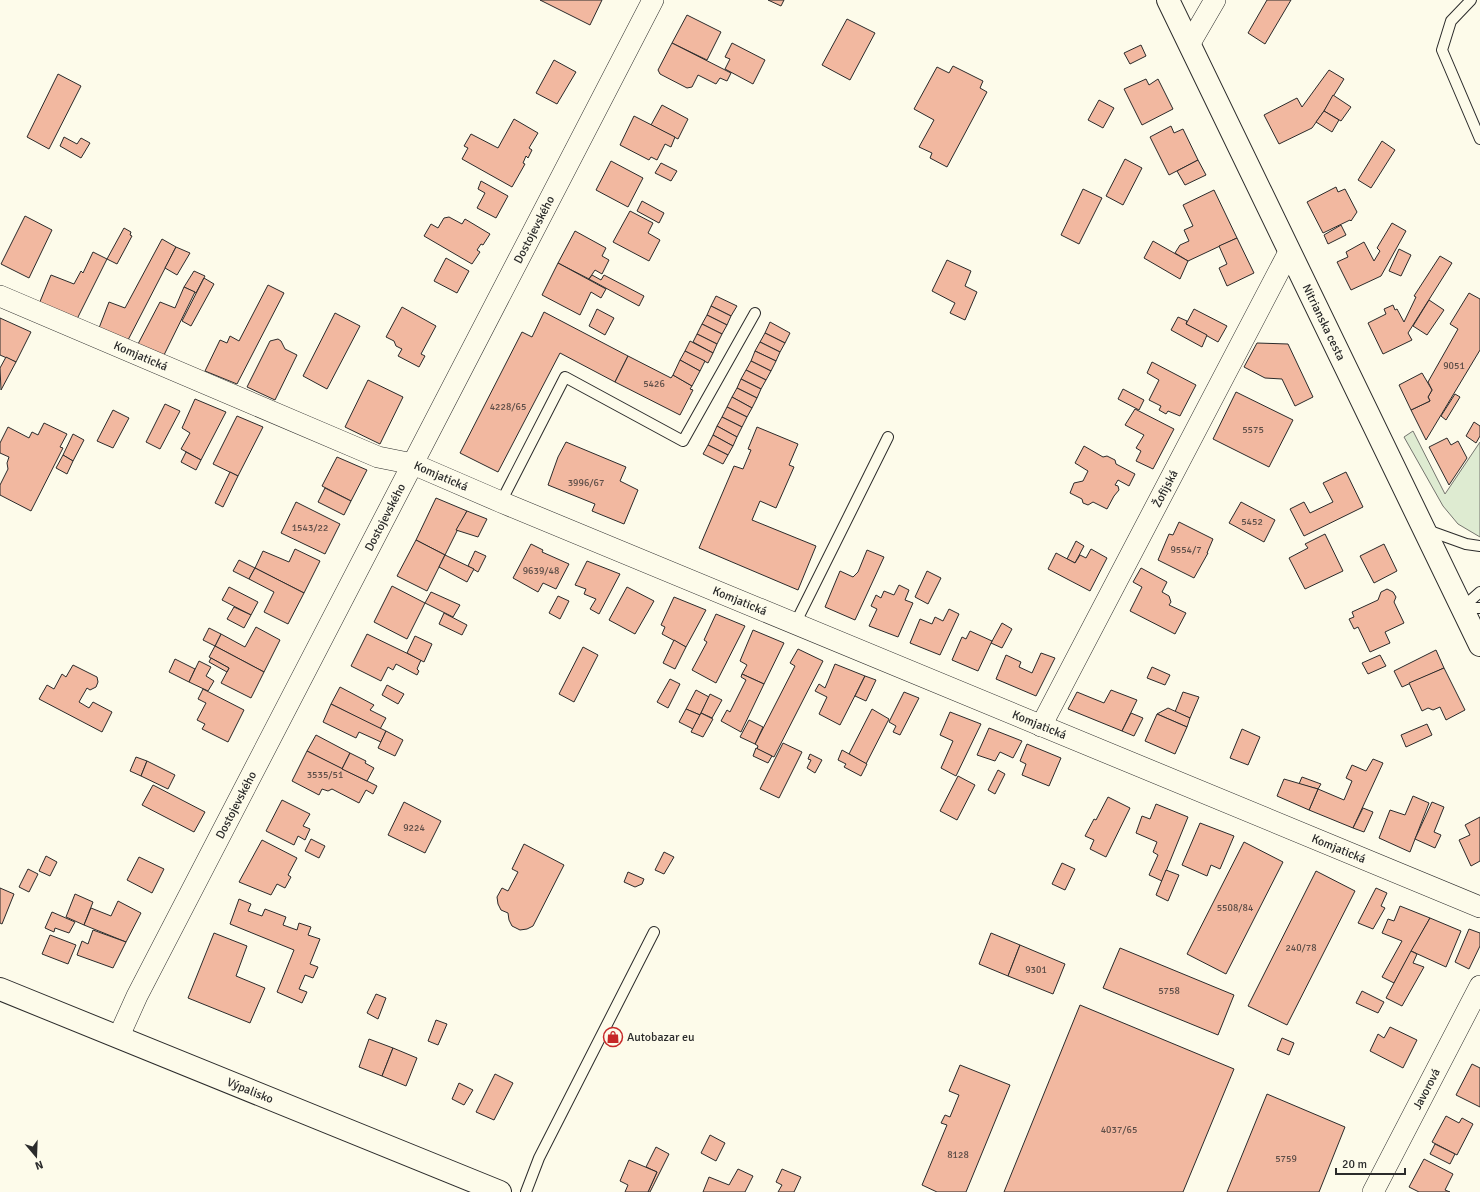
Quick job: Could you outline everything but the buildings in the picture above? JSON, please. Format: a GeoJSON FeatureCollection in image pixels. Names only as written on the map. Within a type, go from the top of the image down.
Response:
{"type":"FeatureCollection","features":[{"type":"Feature","properties":{"kind":"main road","name":"Nitrianska cesta"},"geometry":{"type":"LineString","coordinates":[[1168,0],[1190,43],[1288,252],[1423,528],[1471,608],[1480,645]]}},
{"type":"Feature","properties":{"kind":"main road","name":"Výpalisko"},"geometry":{"type":"LineString","coordinates":[[0,989],[119,1036],[500,1192]]}},
{"type":"Feature","properties":{"kind":"street","name":"Dostojevského"},"geometry":{"type":"LineString","coordinates":[[119,1036],[137,996],[653,0]]}},
{"type":"Feature","properties":{"kind":"street"},"geometry":{"type":"LineString","coordinates":[[1190,43],[1215,0]]}},
{"type":"Feature","properties":{"kind":"street","name":"Žofijská"},"geometry":{"type":"LineString","coordinates":[[1041,726],[1288,252]]}},
{"type":"Feature","properties":{"kind":"street","name":"Komjatická"},"geometry":{"type":"LineString","coordinates":[[0,296],[378,457],[412,464],[794,624],[1480,907]]}},
{"type":"Feature","properties":{"kind":"street","name":"Javorová"},"geometry":{"type":"LineString","coordinates":[[1373,1192],[1480,986]]}},
{"type":"Feature","properties":{"kind":"lane"},"geometry":{"type":"LineString","coordinates":[[1471,0],[1451,21],[1442,50],[1480,139]]}},
{"type":"Feature","properties":{"kind":"lane"},"geometry":{"type":"LineString","coordinates":[[501,502],[565,377],[683,441],[755,313]]}},
{"type":"Feature","properties":{"kind":"lane"},"geometry":{"type":"LineString","coordinates":[[794,624],[888,437]]}},
{"type":"Feature","properties":{"kind":"lane"},"geometry":{"type":"LineString","coordinates":[[1423,528],[1466,544],[1480,546]]}},
{"type":"Feature","properties":{"kind":"lane"},"geometry":{"type":"LineString","coordinates":[[1471,608],[1480,592]]}},
{"type":"Feature","properties":{"kind":"lane"},"geometry":{"type":"LineString","coordinates":[[526,1192],[539,1158],[654,932]]}},
{"type":"Feature","properties":{"kind":"green space"},"geometry":{"type":"Polygon","coordinates":[[[1413,431],[1445,494],[1480,442],[1480,537],[1458,524],[1443,506],[1404,437],[1413,431]]]}},
{"type":"Feature","properties":{"kind":"place","name":"Autobazar eu"},"geometry":{"type":"Point","coordinates":[613,1037]}}]}
